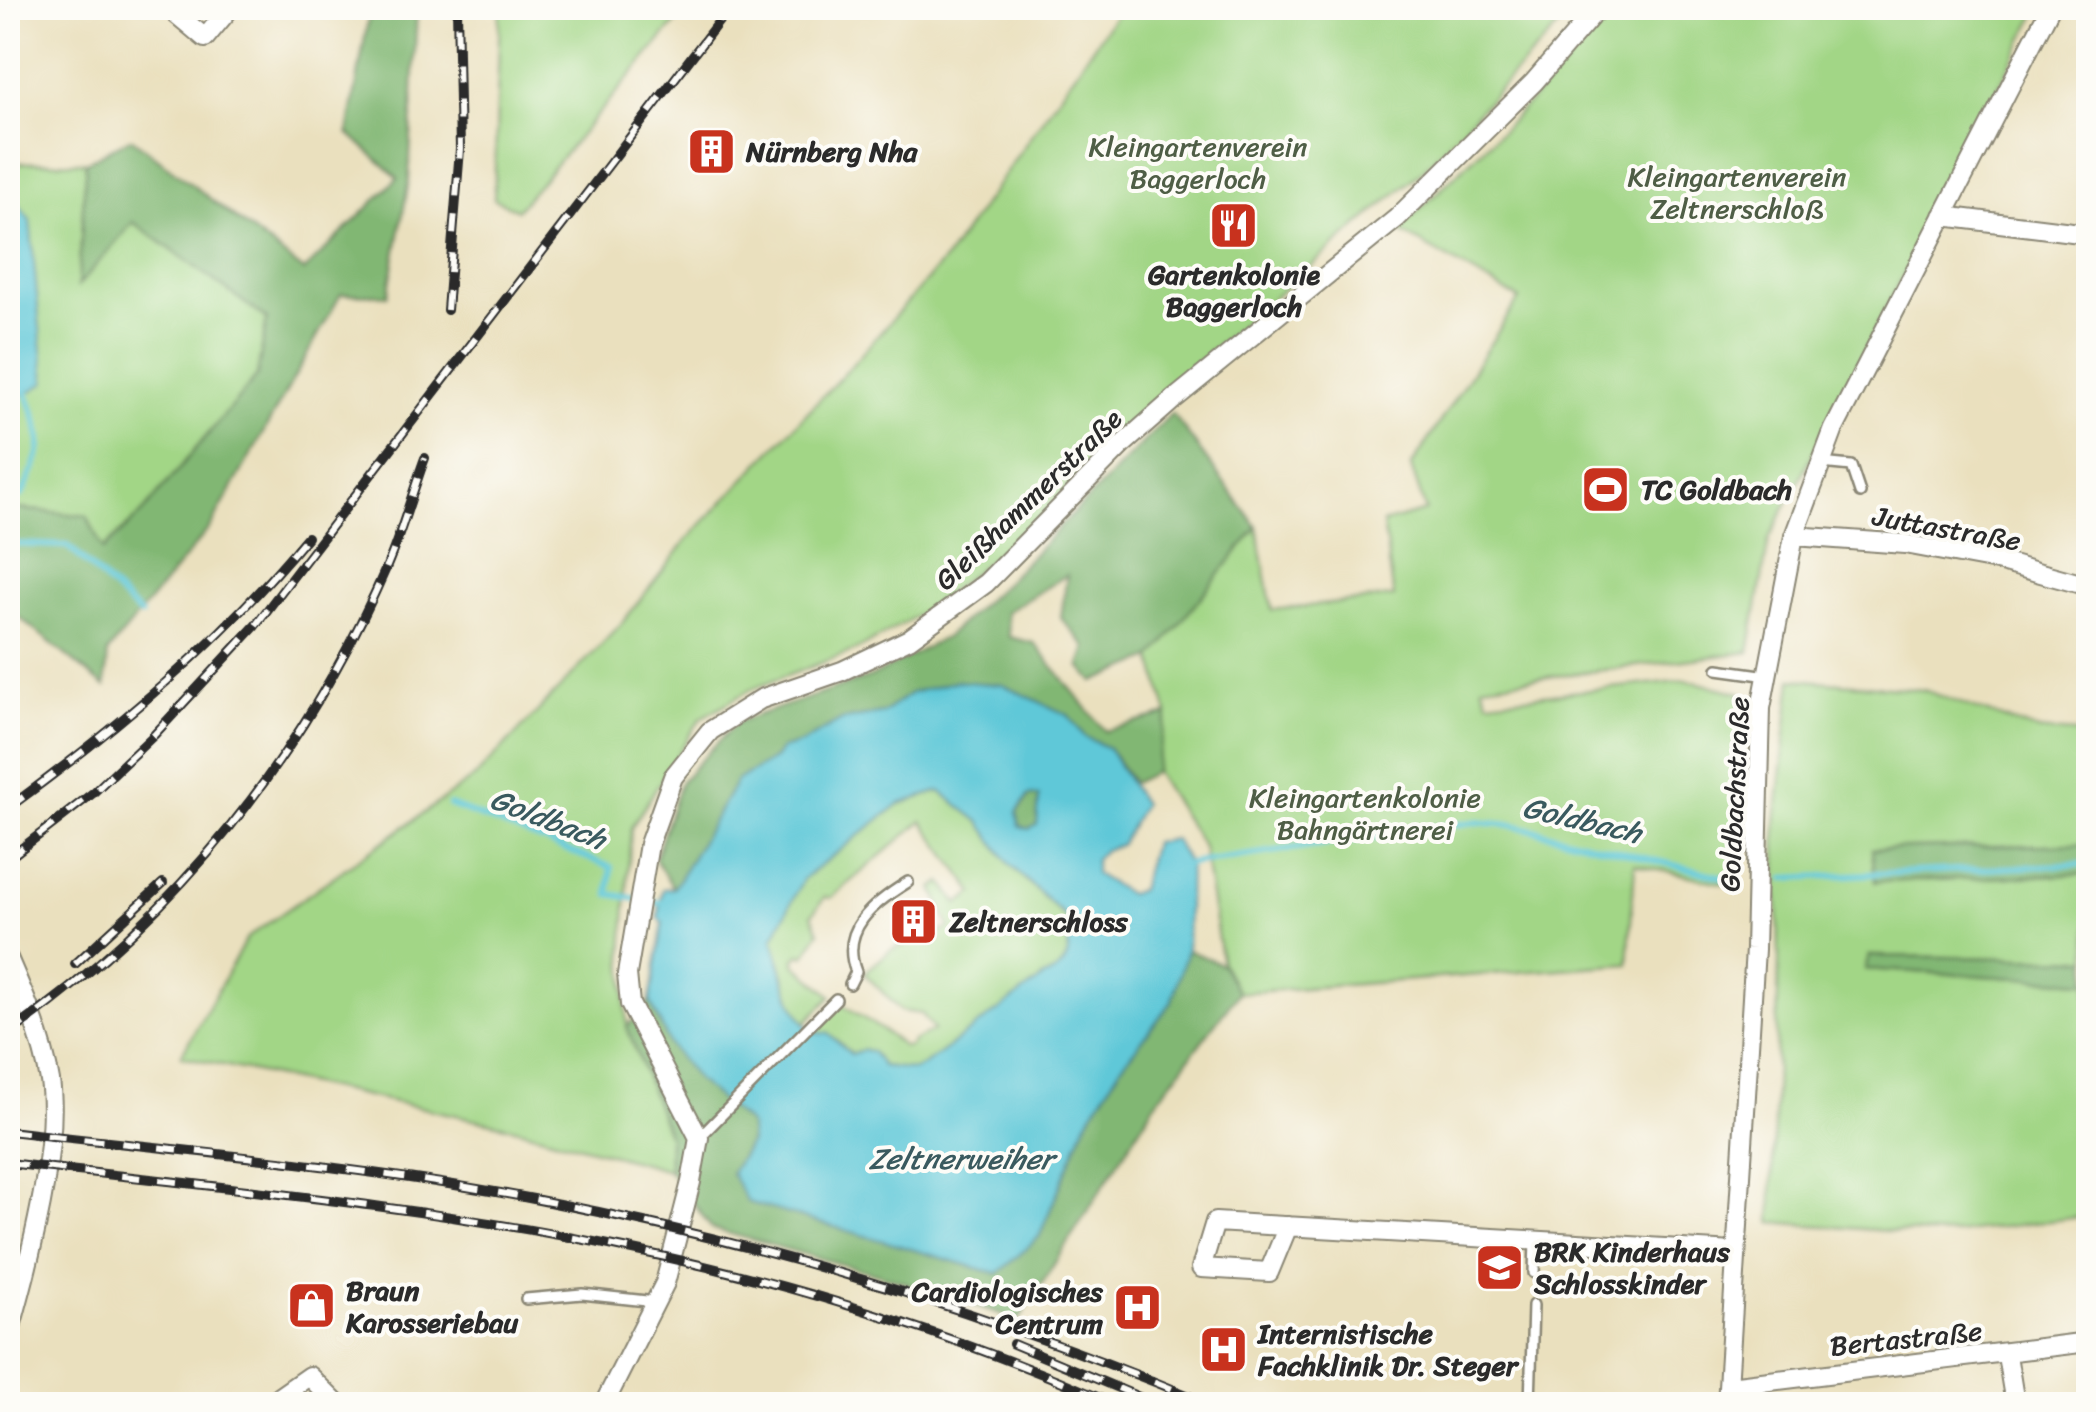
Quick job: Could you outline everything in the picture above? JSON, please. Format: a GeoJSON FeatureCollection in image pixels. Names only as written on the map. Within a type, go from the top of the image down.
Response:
{"type":"FeatureCollection","features":[{"type":"Feature","properties":{"kind":"street"},"geometry":{"type":"LineString","coordinates":[[170,8],[205,38],[230,8]]}},
{"type":"Feature","properties":{"kind":"street","name":"Gleißhammerstraße"},"geometry":{"type":"LineString","coordinates":[[698,1138],[630,1004],[628,974],[650,844],[673,776],[710,731],[761,699],[842,672],[909,638],[986,583],[1173,400],[1397,218],[1534,82],[1598,8]]}},
{"type":"Feature","properties":{"kind":"street","name":"Goldbachstraße"},"geometry":{"type":"LineString","coordinates":[[1728,1395],[1756,894],[1762,708],[1794,536],[1834,430],[2050,8]]}},
{"type":"Feature","properties":{"kind":"street"},"geometry":{"type":"LineString","coordinates":[[1943,216],[2088,234]]}},
{"type":"Feature","properties":{"kind":"street","name":"Juttastraße"},"geometry":{"type":"LineString","coordinates":[[1794,536],[1904,544],[1997,561],[2088,586]]}},
{"type":"Feature","properties":{"kind":"street"},"geometry":{"type":"LineString","coordinates":[[8,958],[30,1010],[45,1063],[50,1082],[51,1121],[39,1210],[8,1337]]}},
{"type":"Feature","properties":{"kind":"street"},"geometry":{"type":"LineString","coordinates":[[604,1404],[665,1283],[698,1138]]}},
{"type":"Feature","properties":{"kind":"street"},"geometry":{"type":"LineString","coordinates":[[1288,1226],[1269,1272],[1201,1268],[1216,1222],[1288,1226],[1535,1240],[1734,1252]]}},
{"type":"Feature","properties":{"kind":"street","name":"Bertastraße"},"geometry":{"type":"LineString","coordinates":[[1728,1395],[2088,1342]]}},
{"type":"Feature","properties":{"kind":"street"},"geometry":{"type":"LineString","coordinates":[[2007,1354],[2015,1404]]}},
{"type":"Feature","properties":{"kind":"street"},"geometry":{"type":"LineString","coordinates":[[269,1404],[309,1376],[337,1404]]}},
{"type":"Feature","properties":{"kind":"lane"},"geometry":{"type":"LineString","coordinates":[[1821,463],[1851,466],[1860,493]]}},
{"type":"Feature","properties":{"kind":"lane"},"geometry":{"type":"LineString","coordinates":[[1718,670],[1768,676]]}},
{"type":"Feature","properties":{"kind":"lane"},"geometry":{"type":"LineString","coordinates":[[850,984],[856,972],[849,942],[880,901],[908,882]]}},
{"type":"Feature","properties":{"kind":"lane"},"geometry":{"type":"LineString","coordinates":[[698,1138],[836,999]]}},
{"type":"Feature","properties":{"kind":"lane"},"geometry":{"type":"LineString","coordinates":[[1534,1272],[1535,1240]]}},
{"type":"Feature","properties":{"kind":"lane"},"geometry":{"type":"LineString","coordinates":[[526,1299],[582,1294],[656,1302]]}},
{"type":"Feature","properties":{"kind":"lane"},"geometry":{"type":"LineString","coordinates":[[1530,1404],[1534,1305]]}},
{"type":"Feature","properties":{"kind":"green space"},"geometry":{"type":"Polygon","coordinates":[[[370,8],[417,8],[409,180],[388,295],[341,294],[211,526],[108,652],[105,687],[8,608],[8,508],[87,516],[103,550],[142,513],[257,376],[267,319],[133,222],[78,286],[86,162],[131,138],[304,271],[398,178],[348,133],[370,8]]]}},
{"type":"Feature","properties":{"kind":"green space"},"geometry":{"type":"Polygon","coordinates":[[[500,8],[688,8],[517,210],[494,199],[500,8]]]}},
{"type":"Feature","properties":{"kind":"green space","name":"Kleingartenverein Baggerloch"},"geometry":{"type":"Polygon","coordinates":[[[1120,8],[1576,8],[1421,172],[1194,366],[1035,524],[925,611],[856,650],[752,689],[701,718],[631,828],[623,954],[627,1027],[669,1137],[669,1170],[511,1127],[181,1056],[247,938],[476,776],[622,623],[687,540],[851,366],[947,257],[1120,8]]]}},
{"type":"Feature","properties":{"kind":"green space"},"geometry":{"type":"Polygon","coordinates":[[[1617,8],[2039,8],[1769,539],[1749,652],[1482,685],[1488,701],[1686,680],[1741,693],[1734,886],[1635,864],[1628,964],[1238,993],[1222,964],[1203,847],[1155,772],[1168,714],[1152,658],[1257,527],[1272,610],[1394,597],[1383,523],[1426,511],[1411,467],[1519,299],[1398,230],[1505,128],[1617,8]]]}},
{"type":"Feature","properties":{"kind":"green space"},"geometry":{"type":"Polygon","coordinates":[[[8,158],[13,163],[86,162],[78,284],[133,222],[267,319],[257,376],[142,513],[102,550],[87,516],[8,508],[8,158]]]}},
{"type":"Feature","properties":{"kind":"green space"},"geometry":{"type":"Polygon","coordinates":[[[1172,413],[1257,527],[1152,658],[1094,682],[1080,666],[1086,647],[1061,618],[1067,575],[1006,612],[1009,637],[1034,643],[1105,731],[1168,714],[1155,772],[1133,783],[1108,748],[1085,737],[1068,715],[911,693],[883,713],[842,720],[801,743],[781,749],[775,758],[738,780],[674,889],[655,859],[681,781],[737,722],[873,676],[946,637],[1005,583],[1172,413]]]}},
{"type":"Feature","properties":{"kind":"green space"},"geometry":{"type":"Polygon","coordinates":[[[1792,679],[1924,690],[2035,730],[2088,734],[2088,844],[1872,849],[1876,882],[2088,874],[2088,959],[1870,956],[1866,969],[2088,982],[2088,1216],[1940,1235],[1771,1222],[1779,961],[1776,821],[1792,679]]]}},
{"type":"Feature","properties":{"kind":"green space"},"geometry":{"type":"Polygon","coordinates":[[[940,791],[980,822],[1010,865],[1067,919],[1068,954],[1061,967],[925,1064],[914,1070],[882,1066],[852,1055],[837,1040],[814,1033],[841,1003],[903,1047],[934,1030],[922,1014],[901,1011],[864,973],[891,950],[950,928],[933,888],[942,882],[958,904],[974,893],[922,821],[831,898],[825,897],[812,915],[819,932],[805,956],[795,958],[795,964],[832,996],[804,1024],[795,1012],[773,939],[803,879],[899,804],[940,791]]]}},
{"type":"Feature","properties":{"kind":"green space"},"geometry":{"type":"Polygon","coordinates":[[[1030,795],[1039,796],[1037,826],[1029,829],[1020,826],[1017,813],[1030,795]]]}},
{"type":"Feature","properties":{"kind":"green space"},"geometry":{"type":"Polygon","coordinates":[[[2088,844],[2088,874],[1875,882],[1872,849],[2088,844]]]}},
{"type":"Feature","properties":{"kind":"green space"},"geometry":{"type":"Polygon","coordinates":[[[1187,950],[1222,964],[1238,993],[1154,1105],[1019,1320],[888,1277],[712,1229],[669,1170],[669,1137],[627,1027],[650,1001],[670,1045],[698,1080],[749,1124],[750,1142],[731,1173],[1039,1237],[1085,1125],[1120,1068],[1171,1003],[1187,950]]]}},
{"type":"Feature","properties":{"kind":"green space"},"geometry":{"type":"Polygon","coordinates":[[[1869,956],[2088,959],[2088,982],[1865,969],[1869,956]]]}},
{"type":"Feature","properties":{"kind":"water"},"geometry":{"type":"Polygon","coordinates":[[[8,191],[30,220],[45,382],[27,394],[8,394],[8,191]]]}},
{"type":"Feature","properties":{"kind":"water","name":"Zeltnerweiher"},"geometry":{"type":"Polygon","coordinates":[[[956,681],[1003,685],[1068,715],[1085,737],[1108,748],[1143,804],[1120,845],[1104,850],[1095,860],[1095,874],[1129,894],[1140,890],[1153,843],[1174,839],[1189,864],[1187,950],[1171,1003],[1120,1068],[1085,1125],[1039,1237],[998,1274],[747,1202],[731,1173],[750,1142],[749,1124],[698,1081],[670,1045],[650,1001],[663,923],[658,917],[663,889],[674,888],[737,780],[775,758],[781,749],[801,743],[842,720],[883,713],[911,693],[956,681]],[[940,791],[899,804],[803,879],[773,939],[787,989],[805,1023],[814,1033],[828,1033],[852,1055],[863,1049],[872,1052],[882,1066],[914,1070],[925,1064],[1061,967],[1068,954],[1067,918],[1010,865],[980,822],[940,791]],[[1029,795],[1017,812],[1020,826],[1029,829],[1037,825],[1039,796],[1029,795]]]}},
{"type":"Feature","properties":{"kind":"waterway","name":"Goldbach"},"geometry":{"type":"LineString","coordinates":[[8,500],[22,495],[40,445],[27,394]]}},
{"type":"Feature","properties":{"kind":"waterway","name":"Goldbach"},"geometry":{"type":"LineString","coordinates":[[8,544],[68,546],[141,615]]}},
{"type":"Feature","properties":{"kind":"waterway","name":"Goldbach"},"geometry":{"type":"LineString","coordinates":[[450,805],[611,867],[609,894],[661,903]]}},
{"type":"Feature","properties":{"kind":"waterway","name":"Goldbach"},"geometry":{"type":"LineString","coordinates":[[1189,864],[1474,822],[1513,825],[1726,878]]}},
{"type":"Feature","properties":{"kind":"waterway","name":"Goldbach"},"geometry":{"type":"LineString","coordinates":[[1785,878],[2088,864]]}},
{"type":"Feature","properties":{"kind":"railway"},"geometry":{"type":"LineString","coordinates":[[447,310],[460,149],[457,8]]}},
{"type":"Feature","properties":{"kind":"railway"},"geometry":{"type":"LineString","coordinates":[[8,859],[93,793],[154,735],[255,626],[729,8]]}},
{"type":"Feature","properties":{"kind":"railway"},"geometry":{"type":"LineString","coordinates":[[8,1034],[127,938],[181,884],[276,766],[354,635],[392,553],[425,458]]}},
{"type":"Feature","properties":{"kind":"railway"},"geometry":{"type":"LineString","coordinates":[[8,808],[166,682],[239,613],[307,537]]}},
{"type":"Feature","properties":{"kind":"railway"},"geometry":{"type":"LineString","coordinates":[[75,964],[163,883]]}},
{"type":"Feature","properties":{"kind":"railway"},"geometry":{"type":"LineString","coordinates":[[8,1131],[407,1178],[625,1218],[879,1285],[1046,1340],[1209,1404]]}},
{"type":"Feature","properties":{"kind":"railway"},"geometry":{"type":"LineString","coordinates":[[8,1163],[394,1209],[624,1248],[749,1277],[873,1313],[995,1355],[1114,1404]]}},
{"type":"Feature","properties":{"kind":"railway"},"geometry":{"type":"LineString","coordinates":[[1013,1344],[1156,1404]]}},
{"type":"Feature","properties":{"kind":"place","name":"Nürnberg Nha"},"geometry":{"type":"Point","coordinates":[711,151]}},
{"type":"Feature","properties":{"kind":"place","name":"Gartenkolonie Baggerloch"},"geometry":{"type":"Point","coordinates":[1234,226]}},
{"type":"Feature","properties":{"kind":"place","name":"TC Goldbach"},"geometry":{"type":"Point","coordinates":[1606,489]}},
{"type":"Feature","properties":{"kind":"place","name":"Zeltnerschloss"},"geometry":{"type":"Point","coordinates":[914,921]}},
{"type":"Feature","properties":{"kind":"place","name":"BRK Kinderhaus Schlosskinder"},"geometry":{"type":"Point","coordinates":[1499,1267]}},
{"type":"Feature","properties":{"kind":"place","name":"Braun Karosseriebau"},"geometry":{"type":"Point","coordinates":[311,1306]}},
{"type":"Feature","properties":{"kind":"place","name":"Cardiologisches Centrum"},"geometry":{"type":"Point","coordinates":[1138,1307]}},
{"type":"Feature","properties":{"kind":"place","name":"Internistische Fachklinik Dr. Steger"},"geometry":{"type":"Point","coordinates":[1223,1349]}},
{"type":"Feature","properties":{"kind":"park label","name":"Kleingartenverein Zeltnerschloß"},"geometry":{"type":"Point","coordinates":[1737,192]}},
{"type":"Feature","properties":{"kind":"park label","name":"Kleingartenkolonie Bahngärtnerei"},"geometry":{"type":"Point","coordinates":[1365,813]}}]}
